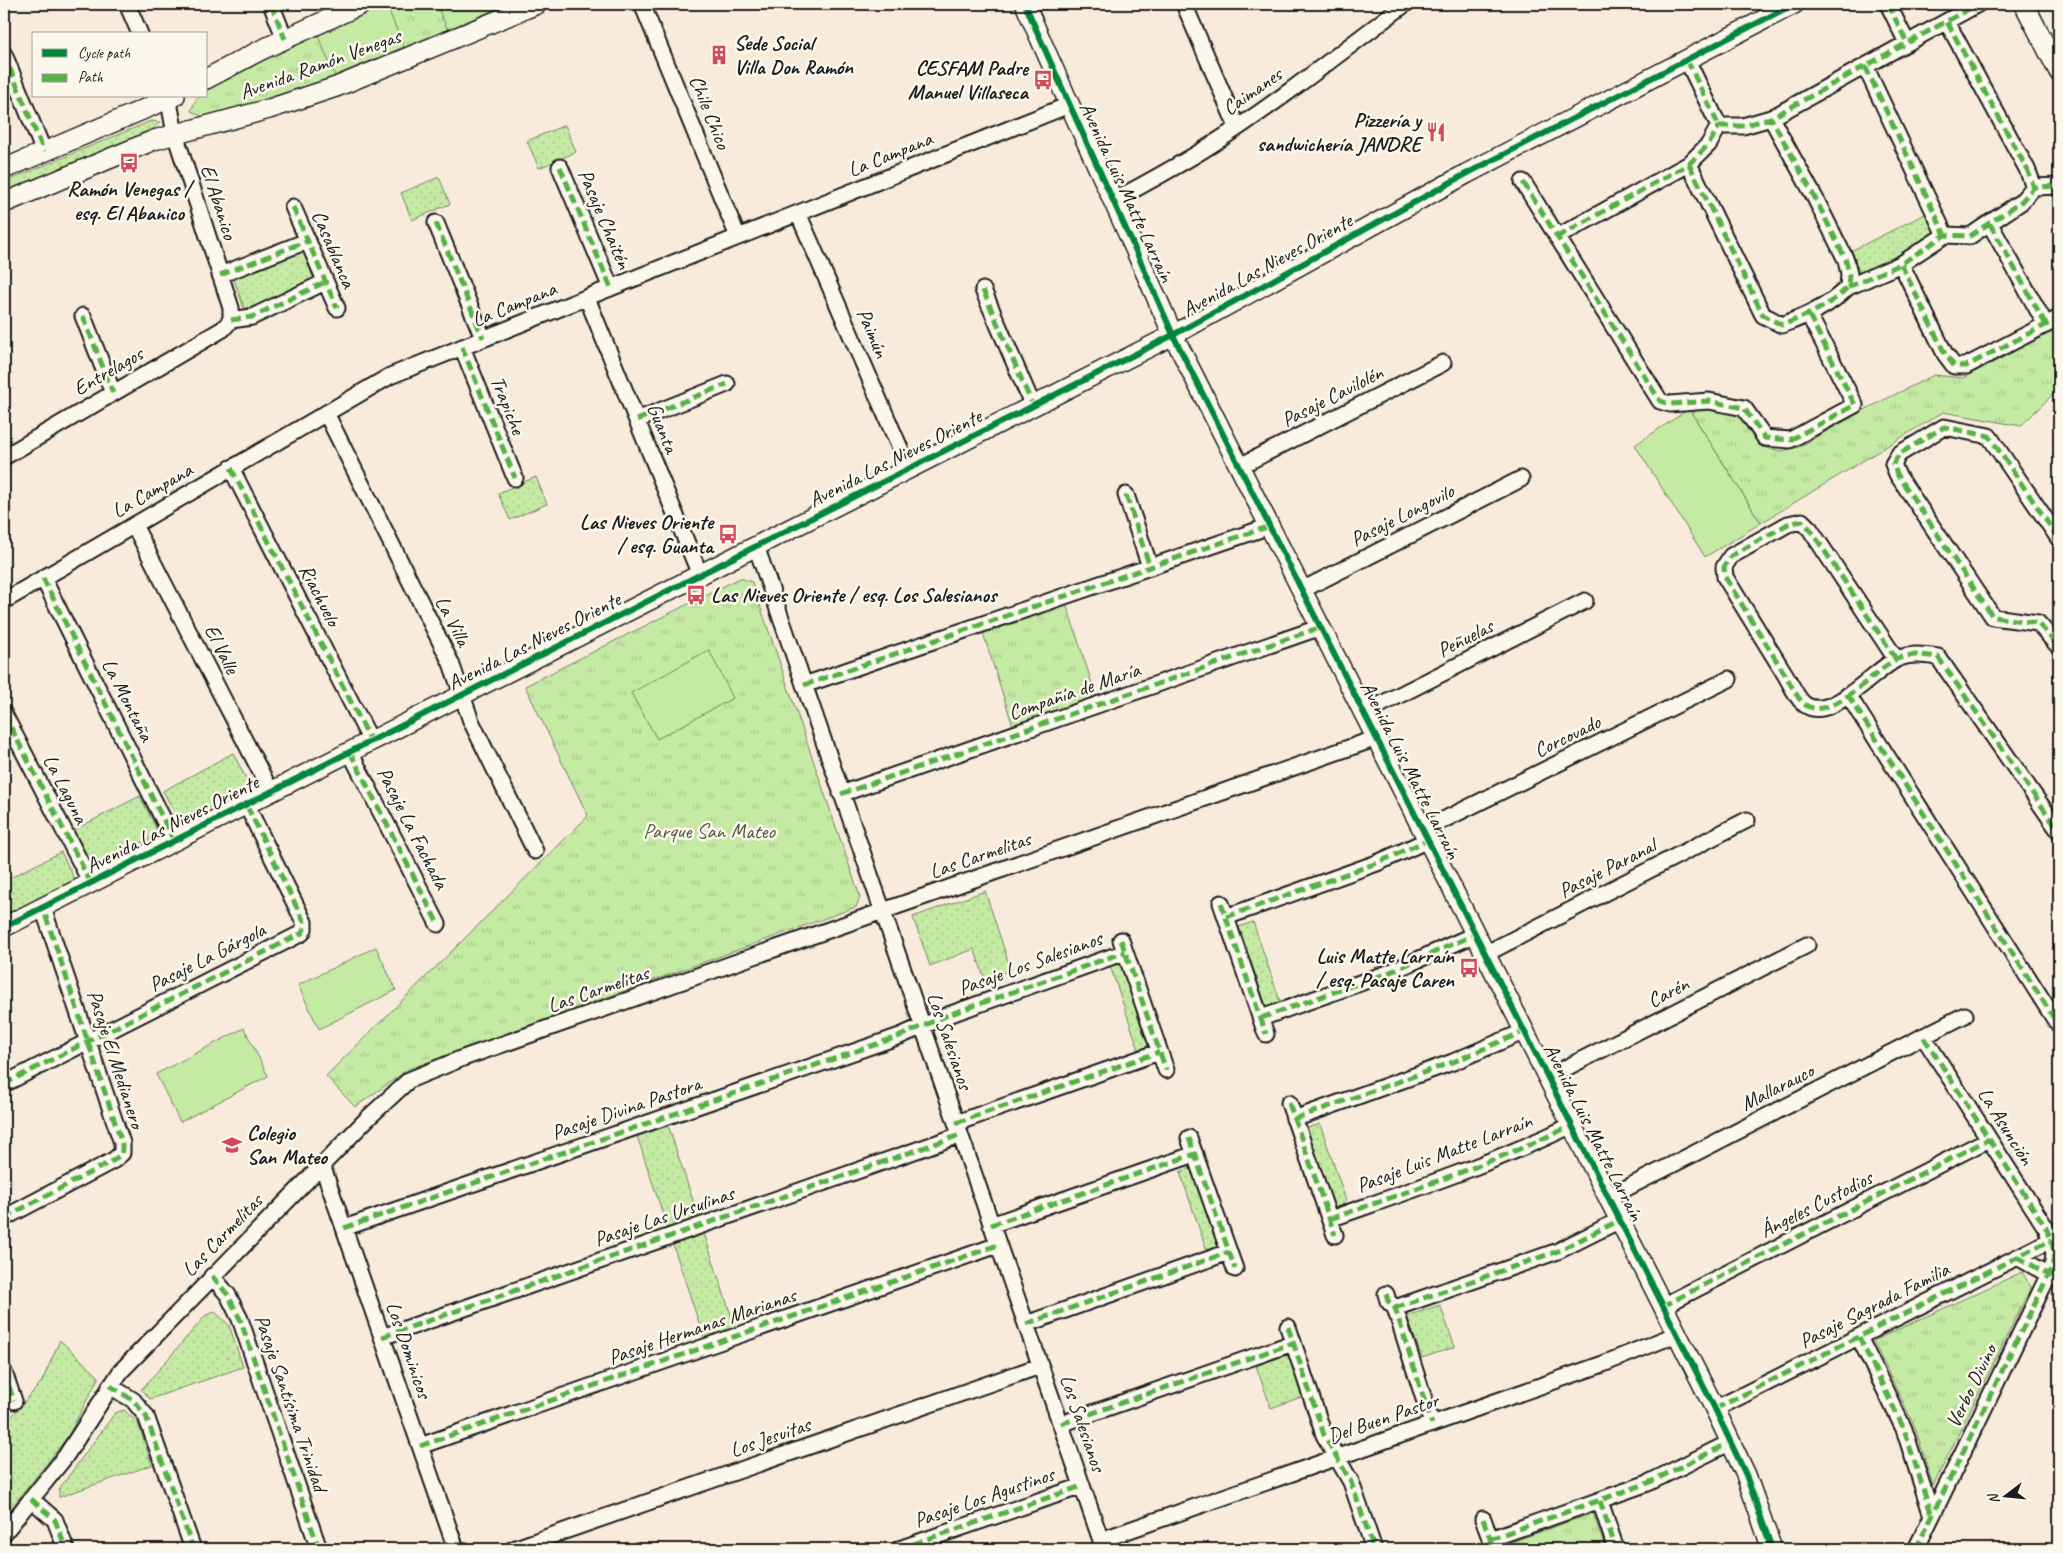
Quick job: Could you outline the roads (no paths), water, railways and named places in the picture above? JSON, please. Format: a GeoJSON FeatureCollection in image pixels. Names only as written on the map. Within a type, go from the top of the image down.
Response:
{"type":"FeatureCollection","features":[{"type":"Feature","properties":{"kind":"street"},"geometry":{"type":"LineString","coordinates":[[127,4],[139,32]]}},
{"type":"Feature","properties":{"kind":"street"},"geometry":{"type":"LineString","coordinates":[[271,4],[285,39]]}},
{"type":"Feature","properties":{"kind":"street","name":"Avenida Ramón Venegas"},"geometry":{"type":"LineString","coordinates":[[208,78],[285,39],[362,4]]}},
{"type":"Feature","properties":{"kind":"street","name":"Avenida Ramón Venegas"},"geometry":{"type":"LineString","coordinates":[[4,203],[131,149],[175,134],[300,100],[537,4]]}},
{"type":"Feature","properties":{"kind":"street","name":"Chile Chico"},"geometry":{"type":"LineString","coordinates":[[642,4],[738,237]]}},
{"type":"Feature","properties":{"kind":"street","name":"Avenida Luis Matte Larraín"},"geometry":{"type":"LineString","coordinates":[[1025,4],[1069,105],[1115,200],[1173,335],[1715,1409],[1756,1500],[1772,1549]]}},
{"type":"Feature","properties":{"kind":"street"},"geometry":{"type":"LineString","coordinates":[[1185,4],[1238,127]]}},
{"type":"Feature","properties":{"kind":"street","name":"Caimanes"},"geometry":{"type":"LineString","coordinates":[[1115,200],[1188,160],[1238,127],[1288,93],[1405,4]]}},
{"type":"Feature","properties":{"kind":"street","name":"Avenida Las Nieves Oriente"},"geometry":{"type":"LineString","coordinates":[[4,927],[1173,335],[1466,174],[1794,4]]}},
{"type":"Feature","properties":{"kind":"street"},"geometry":{"type":"LineString","coordinates":[[1888,4],[1907,43]]}},
{"type":"Feature","properties":{"kind":"street"},"geometry":{"type":"LineString","coordinates":[[1719,126],[1743,126],[1771,118],[1978,4]]}},
{"type":"Feature","properties":{"kind":"street"},"geometry":{"type":"LineString","coordinates":[[2024,4],[2059,72]]}},
{"type":"Feature","properties":{"kind":"street"},"geometry":{"type":"LineString","coordinates":[[1947,22],[2027,169],[2034,187]]}},
{"type":"Feature","properties":{"kind":"street"},"geometry":{"type":"LineString","coordinates":[[4,54],[44,152]]}},
{"type":"Feature","properties":{"kind":"street"},"geometry":{"type":"LineString","coordinates":[[1687,60],[1719,126]]}},
{"type":"Feature","properties":{"kind":"street"},"geometry":{"type":"LineString","coordinates":[[1865,66],[1945,236]]}},
{"type":"Feature","properties":{"kind":"street"},"geometry":{"type":"LineString","coordinates":[[4,168],[168,98]]}},
{"type":"Feature","properties":{"kind":"street","name":"El Abanico"},"geometry":{"type":"LineString","coordinates":[[170,98],[175,134],[231,308],[231,320]]}},
{"type":"Feature","properties":{"kind":"street","name":"La Campana"},"geometry":{"type":"LineString","coordinates":[[4,601],[390,376],[1069,105]]}},
{"type":"Feature","properties":{"kind":"street"},"geometry":{"type":"LineString","coordinates":[[1771,118],[1814,196],[1846,260],[1849,274],[1848,287]]}},
{"type":"Feature","properties":{"kind":"street"},"geometry":{"type":"LineString","coordinates":[[1557,237],[1689,164],[1709,144],[1719,126]]}},
{"type":"Feature","properties":{"kind":"street"},"geometry":{"type":"LineString","coordinates":[[1689,164],[1763,315],[1782,325],[1809,315],[1833,301],[1848,287],[1901,264],[1945,236],[1970,236],[2021,202],[2034,187],[2059,186]]}},
{"type":"Feature","properties":{"kind":"street","name":"Pasaje Chaitén"},"geometry":{"type":"LineString","coordinates":[[560,167],[611,288]]}},
{"type":"Feature","properties":{"kind":"street"},"geometry":{"type":"LineString","coordinates":[[1523,182],[1660,401],[1670,404],[1710,401],[1744,408],[1765,438],[1790,440],[1855,405],[1809,315]]}},
{"type":"Feature","properties":{"kind":"street","name":"Casablanca"},"geometry":{"type":"LineString","coordinates":[[293,207],[337,308]]}},
{"type":"Feature","properties":{"kind":"street","name":"Paimún"},"geometry":{"type":"LineString","coordinates":[[798,213],[909,469]]}},
{"type":"Feature","properties":{"kind":"street"},"geometry":{"type":"LineString","coordinates":[[436,223],[483,338]]}},
{"type":"Feature","properties":{"kind":"street"},"geometry":{"type":"LineString","coordinates":[[1901,264],[1945,354],[1954,366],[1966,366],[2053,321],[1990,224]]}},
{"type":"Feature","properties":{"kind":"street"},"geometry":{"type":"LineString","coordinates":[[220,275],[308,241]]}},
{"type":"Feature","properties":{"kind":"street"},"geometry":{"type":"LineString","coordinates":[[231,320],[252,317],[325,282]]}},
{"type":"Feature","properties":{"kind":"street"},"geometry":{"type":"LineString","coordinates":[[982,290],[1033,406]]}},
{"type":"Feature","properties":{"kind":"street","name":"Guanta"},"geometry":{"type":"LineString","coordinates":[[587,298],[700,575]]}},
{"type":"Feature","properties":{"kind":"street"},"geometry":{"type":"LineString","coordinates":[[83,316],[113,393]]}},
{"type":"Feature","properties":{"kind":"street","name":"Entrelagos"},"geometry":{"type":"LineString","coordinates":[[4,457],[223,329],[231,320]]}},
{"type":"Feature","properties":{"kind":"street","name":"Trapiche"},"geometry":{"type":"LineString","coordinates":[[462,347],[515,478]]}},
{"type":"Feature","properties":{"kind":"street","name":"Pasaje Cavilolén"},"geometry":{"type":"LineString","coordinates":[[1240,466],[1443,363]]}},
{"type":"Feature","properties":{"kind":"street"},"geometry":{"type":"LineString","coordinates":[[637,420],[726,384]]}},
{"type":"Feature","properties":{"kind":"street","name":"La Villa"},"geometry":{"type":"LineString","coordinates":[[326,413],[451,663],[471,721],[535,850]]}},
{"type":"Feature","properties":{"kind":"street"},"geometry":{"type":"LineString","coordinates":[[2058,644],[2038,624],[1993,617],[1935,533],[1897,474],[1893,464],[1899,454],[1944,427],[1989,436],[2059,539]]}},
{"type":"Feature","properties":{"kind":"street","name":"Riachuelo"},"geometry":{"type":"LineString","coordinates":[[231,468],[371,741]]}},
{"type":"Feature","properties":{"kind":"street","name":"Pasaje Longovilo"},"geometry":{"type":"LineString","coordinates":[[1302,590],[1521,478]]}},
{"type":"Feature","properties":{"kind":"street"},"geometry":{"type":"LineString","coordinates":[[1126,495],[1150,567]]}},
{"type":"Feature","properties":{"kind":"street"},"geometry":{"type":"LineString","coordinates":[[1896,659],[1810,529],[1802,521],[1788,524],[1731,556],[1724,567],[1725,577],[1803,702],[1812,708],[1824,708],[1848,695],[1896,659],[1914,654],[1938,657],[2059,831]]}},
{"type":"Feature","properties":{"kind":"street","name":"El Valle"},"geometry":{"type":"LineString","coordinates":[[134,525],[271,792]]}},
{"type":"Feature","properties":{"kind":"street"},"geometry":{"type":"LineString","coordinates":[[804,685],[1270,526]]}},
{"type":"Feature","properties":{"kind":"street","name":"Los Salesianos"},"geometry":{"type":"LineString","coordinates":[[756,546],[1102,1544]]}},
{"type":"Feature","properties":{"kind":"street","name":"La Montaña"},"geometry":{"type":"LineString","coordinates":[[42,578],[174,841]]}},
{"type":"Feature","properties":{"kind":"street","name":"Peñuelas"},"geometry":{"type":"LineString","coordinates":[[1364,713],[1585,601]]}},
{"type":"Feature","properties":{"kind":"street","name":"Compañía de María"},"geometry":{"type":"LineString","coordinates":[[841,794],[1321,627]]}},
{"type":"Feature","properties":{"kind":"street","name":"Corcovado"},"geometry":{"type":"LineString","coordinates":[[1426,835],[1729,679]]}},
{"type":"Feature","properties":{"kind":"street"},"geometry":{"type":"LineString","coordinates":[[1848,695],[2059,1026]]}},
{"type":"Feature","properties":{"kind":"street","name":"La Laguna"},"geometry":{"type":"LineString","coordinates":[[4,714],[91,883]]}},
{"type":"Feature","properties":{"kind":"street","name":"Las Carmelitas"},"geometry":{"type":"LineString","coordinates":[[4,1533],[77,1440],[110,1386],[135,1355],[392,1094],[409,1080],[420,1074],[1377,738]]}},
{"type":"Feature","properties":{"kind":"street","name":"Pasaje La Fachada"},"geometry":{"type":"LineString","coordinates":[[350,752],[438,924]]}},
{"type":"Feature","properties":{"kind":"street","name":"Pasaje La Gárgola"},"geometry":{"type":"LineString","coordinates":[[4,1084],[299,935],[304,930],[304,922],[246,804]]}},
{"type":"Feature","properties":{"kind":"street","name":"Pasaje Paranal"},"geometry":{"type":"LineString","coordinates":[[1485,954],[1747,820]]}},
{"type":"Feature","properties":{"kind":"street"},"geometry":{"type":"LineString","coordinates":[[1266,1034],[1223,910],[1377,863],[1426,835]]}},
{"type":"Feature","properties":{"kind":"street","name":"Pasaje El Medianero"},"geometry":{"type":"LineString","coordinates":[[4,1218],[114,1160],[122,1153],[122,1143],[43,908]]}},
{"type":"Feature","properties":{"kind":"street"},"geometry":{"type":"LineString","coordinates":[[1261,1018],[1388,973],[1476,934]]}},
{"type":"Feature","properties":{"kind":"street","name":"Carén"},"geometry":{"type":"LineString","coordinates":[[1548,1077],[1808,945]]}},
{"type":"Feature","properties":{"kind":"street","name":"Pasaje Los Salesianos"},"geometry":{"type":"LineString","coordinates":[[922,1026],[1123,946],[1166,1070]]}},
{"type":"Feature","properties":{"kind":"street","name":"Mallarauco"},"geometry":{"type":"LineString","coordinates":[[1608,1197],[1965,1015]]}},
{"type":"Feature","properties":{"kind":"street","name":"Pasaje Divina Pastora"},"geometry":{"type":"LineString","coordinates":[[344,1228],[891,1039],[922,1026]]}},
{"type":"Feature","properties":{"kind":"street"},"geometry":{"type":"LineString","coordinates":[[1294,1118],[1453,1062],[1524,1031]]}},
{"type":"Feature","properties":{"kind":"street","name":"La Asunción"},"geometry":{"type":"LineString","coordinates":[[1923,1036],[2051,1240]]}},
{"type":"Feature","properties":{"kind":"street"},"geometry":{"type":"LineString","coordinates":[[958,1129],[1159,1052]]}},
{"type":"Feature","properties":{"kind":"street"},"geometry":{"type":"LineString","coordinates":[[1289,1103],[1336,1235]]}},
{"type":"Feature","properties":{"kind":"street","name":"Pasaje Luis Matte Larraín"},"geometry":{"type":"LineString","coordinates":[[1330,1219],[1501,1158],[1572,1125]]}},
{"type":"Feature","properties":{"kind":"street","name":"Pasaje Las Ursulinas"},"geometry":{"type":"LineString","coordinates":[[382,1337],[958,1129]]}},
{"type":"Feature","properties":{"kind":"street"},"geometry":{"type":"LineString","coordinates":[[1189,1138],[1235,1269]]}},
{"type":"Feature","properties":{"kind":"street","name":"Ángeles Custodios"},"geometry":{"type":"LineString","coordinates":[[1663,1306],[1989,1139]]}},
{"type":"Feature","properties":{"kind":"street"},"geometry":{"type":"LineString","coordinates":[[991,1224],[1195,1154]]}},
{"type":"Feature","properties":{"kind":"street","name":"Los Dominicos"},"geometry":{"type":"LineString","coordinates":[[322,1165],[456,1549]]}},
{"type":"Feature","properties":{"kind":"street"},"geometry":{"type":"LineString","coordinates":[[1395,1308],[1558,1251],[1620,1220]]}},
{"type":"Feature","properties":{"kind":"street","name":"Pasaje Sagrada Familia"},"geometry":{"type":"LineString","coordinates":[[1715,1409],[2051,1240]]}},
{"type":"Feature","properties":{"kind":"street","name":"Verbo Divino"},"geometry":{"type":"LineString","coordinates":[[1916,1549],[2054,1277],[2054,1256],[2051,1240]]}},
{"type":"Feature","properties":{"kind":"street","name":"Pasaje Hermanas Marianas"},"geometry":{"type":"LineString","coordinates":[[420,1446],[998,1245]]}},
{"type":"Feature","properties":{"kind":"street"},"geometry":{"type":"LineString","coordinates":[[1026,1324],[1229,1252]]}},
{"type":"Feature","properties":{"kind":"street"},"geometry":{"type":"LineString","coordinates":[[2017,1257],[2054,1277]]}},
{"type":"Feature","properties":{"kind":"street","name":"Pasaje Santísima Trinidad"},"geometry":{"type":"LineString","coordinates":[[212,1276],[228,1295],[240,1319],[319,1549]]}},
{"type":"Feature","properties":{"kind":"street"},"geometry":{"type":"LineString","coordinates":[[1386,1294],[1388,1301],[1395,1308],[1432,1424]]}},
{"type":"Feature","properties":{"kind":"street"},"geometry":{"type":"LineString","coordinates":[[1288,1327],[1324,1435],[1351,1482],[1374,1549]]}},
{"type":"Feature","properties":{"kind":"street","name":"Del Buen Pastor"},"geometry":{"type":"LineString","coordinates":[[1102,1544],[1337,1457],[1603,1364],[1677,1334]]}},
{"type":"Feature","properties":{"kind":"street"},"geometry":{"type":"LineString","coordinates":[[1859,1337],[1904,1429],[1932,1516]]}},
{"type":"Feature","properties":{"kind":"street"},"geometry":{"type":"LineString","coordinates":[[1061,1424],[1293,1343]]}},
{"type":"Feature","properties":{"kind":"street","name":"Los Jesuitas"},"geometry":{"type":"LineString","coordinates":[[513,1549],[1040,1366]]}},
{"type":"Feature","properties":{"kind":"street"},"geometry":{"type":"LineString","coordinates":[[4,1372],[14,1401]]}},
{"type":"Feature","properties":{"kind":"street"},"geometry":{"type":"LineString","coordinates":[[110,1386],[133,1400],[146,1416],[193,1549]]}},
{"type":"Feature","properties":{"kind":"street"},"geometry":{"type":"LineString","coordinates":[[1483,1519],[1492,1544],[1648,1484],[1731,1442]]}},
{"type":"Feature","properties":{"kind":"street","name":"Pasaje Los Agustinos"},"geometry":{"type":"LineString","coordinates":[[899,1549],[1082,1486]]}},
{"type":"Feature","properties":{"kind":"street"},"geometry":{"type":"LineString","coordinates":[[31,1499],[55,1520],[66,1549]]}},
{"type":"Feature","properties":{"kind":"street"},"geometry":{"type":"LineString","coordinates":[[1600,1501],[1616,1549]]}},
{"type":"Feature","properties":{"kind":"place","name":"Sede Social Villa Don Ramón"},"geometry":{"type":"Point","coordinates":[719,55]}},
{"type":"Feature","properties":{"kind":"place","name":"CESFAM Padre Manuel Villaseca"},"geometry":{"type":"Point","coordinates":[1043,80]}},
{"type":"Feature","properties":{"kind":"place","name":"Pizzería y sandwichería JANDRE"},"geometry":{"type":"Point","coordinates":[1436,132]}},
{"type":"Feature","properties":{"kind":"place","name":"Ramón Venegas / esq. El Abanico"},"geometry":{"type":"Point","coordinates":[129,163]}},
{"type":"Feature","properties":{"kind":"place","name":"Las Nieves Oriente / esq. Guanta"},"geometry":{"type":"Point","coordinates":[728,534]}},
{"type":"Feature","properties":{"kind":"place","name":"Las Nieves Oriente / esq. Los Salesianos"},"geometry":{"type":"Point","coordinates":[696,595]}},
{"type":"Feature","properties":{"kind":"place","name":"Luis Matte Larraín / esq. Pasaje Caren"},"geometry":{"type":"Point","coordinates":[1469,968]}},
{"type":"Feature","properties":{"kind":"place","name":"Colegio San Mateo"},"geometry":{"type":"Point","coordinates":[232,1145]}},
{"type":"Feature","properties":{"kind":"park label","name":"Parque San Mateo"},"geometry":{"type":"Point","coordinates":[709,831]}}]}
